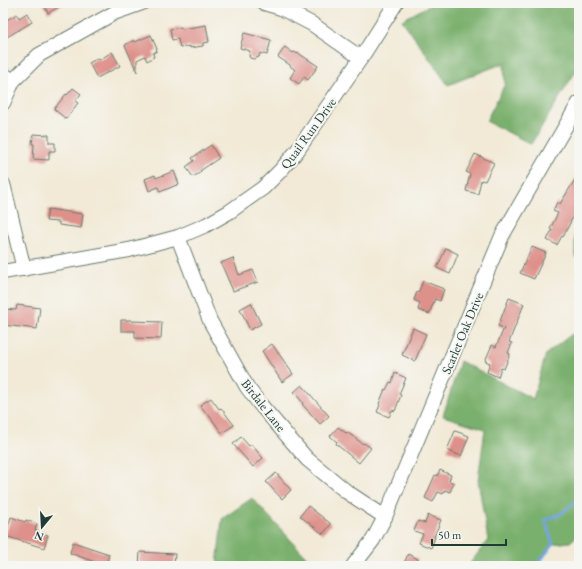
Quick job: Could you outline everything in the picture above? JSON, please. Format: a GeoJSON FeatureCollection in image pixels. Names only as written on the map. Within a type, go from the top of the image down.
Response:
{"type":"FeatureCollection","features":[{"type":"Feature","properties":{"kind":"street"},"geometry":{"type":"LineString","coordinates":[[3,102],[8,78],[39,55],[114,14],[142,3]]}},
{"type":"Feature","properties":{"kind":"street"},"geometry":{"type":"LineString","coordinates":[[264,3],[281,8],[312,24],[361,58]]}},
{"type":"Feature","properties":{"kind":"street","name":"Quail Run Drive"},"geometry":{"type":"LineString","coordinates":[[3,272],[129,250],[178,237],[206,225],[229,212],[262,188],[297,152],[361,58],[396,3]]}},
{"type":"Feature","properties":{"kind":"street","name":"Scarlet Oak Drive"},"geometry":{"type":"LineString","coordinates":[[353,566],[373,540],[385,517],[502,236],[579,103]]}},
{"type":"Feature","properties":{"kind":"street"},"geometry":{"type":"LineString","coordinates":[[3,184],[24,269]]}},
{"type":"Feature","properties":{"kind":"street","name":"Birdale Lane"},"geometry":{"type":"LineString","coordinates":[[178,237],[210,321],[247,387],[307,458],[346,492],[385,517]]}},
{"type":"Feature","properties":{"kind":"green space"},"geometry":{"type":"Polygon","coordinates":[[[434,3],[579,3],[579,66],[531,144],[486,121],[505,84],[504,63],[448,85],[402,20],[434,3]]]}},
{"type":"Feature","properties":{"kind":"green space"},"geometry":{"type":"Polygon","coordinates":[[[579,224],[579,261],[575,255],[575,230],[579,224]]]}},
{"type":"Feature","properties":{"kind":"green space"},"geometry":{"type":"Polygon","coordinates":[[[572,334],[579,340],[579,534],[570,542],[553,544],[536,566],[468,566],[488,540],[478,480],[485,429],[443,416],[460,361],[533,399],[546,354],[572,334]]]}},
{"type":"Feature","properties":{"kind":"green space"},"geometry":{"type":"Polygon","coordinates":[[[252,498],[312,563],[319,566],[217,566],[222,519],[252,498]]]}},
{"type":"Feature","properties":{"kind":"building"},"geometry":{"type":"Polygon","coordinates":[[[43,3],[66,3],[48,13],[43,3]]]}},
{"type":"Feature","properties":{"kind":"building"},"geometry":{"type":"Polygon","coordinates":[[[27,13],[32,22],[7,37],[3,29],[3,22],[17,14],[19,18],[27,13]]]}},
{"type":"Feature","properties":{"kind":"building"},"geometry":{"type":"Polygon","coordinates":[[[206,25],[209,42],[203,43],[203,46],[180,48],[178,39],[172,40],[170,29],[181,27],[182,29],[206,25]]]}},
{"type":"Feature","properties":{"kind":"building"},"geometry":{"type":"Polygon","coordinates":[[[244,33],[271,40],[267,55],[260,53],[259,57],[254,59],[250,58],[250,51],[240,48],[244,33]]]}},
{"type":"Feature","properties":{"kind":"building"},"geometry":{"type":"Polygon","coordinates":[[[151,35],[157,51],[153,53],[154,57],[147,61],[145,56],[137,60],[137,72],[125,45],[134,40],[135,42],[151,35]]]}},
{"type":"Feature","properties":{"kind":"building"},"geometry":{"type":"Polygon","coordinates":[[[285,47],[293,53],[298,53],[318,66],[308,80],[304,77],[299,84],[290,78],[295,70],[278,57],[285,47]]]}},
{"type":"Feature","properties":{"kind":"building"},"geometry":{"type":"Polygon","coordinates":[[[112,52],[120,66],[97,78],[89,63],[98,58],[99,60],[112,52]]]}},
{"type":"Feature","properties":{"kind":"building"},"geometry":{"type":"Polygon","coordinates":[[[73,88],[81,94],[75,101],[78,103],[66,119],[54,109],[73,88]]]}},
{"type":"Feature","properties":{"kind":"building"},"geometry":{"type":"Polygon","coordinates":[[[33,134],[49,135],[49,143],[55,143],[55,151],[49,151],[49,160],[33,159],[33,134]]]}},
{"type":"Feature","properties":{"kind":"building"},"geometry":{"type":"Polygon","coordinates":[[[211,145],[219,158],[193,177],[186,167],[194,161],[192,158],[211,145]]]}},
{"type":"Feature","properties":{"kind":"building"},"geometry":{"type":"Polygon","coordinates":[[[475,154],[494,163],[485,181],[481,180],[478,194],[466,191],[470,174],[466,172],[475,154]]]}},
{"type":"Feature","properties":{"kind":"building"},"geometry":{"type":"Polygon","coordinates":[[[174,171],[179,184],[160,192],[158,187],[149,191],[145,179],[155,175],[156,178],[174,171]]]}},
{"type":"Feature","properties":{"kind":"building"},"geometry":{"type":"Polygon","coordinates":[[[579,173],[579,205],[563,237],[562,236],[557,245],[547,240],[552,230],[550,229],[558,213],[553,211],[557,202],[560,204],[579,173]]]}},
{"type":"Feature","properties":{"kind":"building"},"geometry":{"type":"Polygon","coordinates":[[[48,209],[83,214],[81,228],[59,225],[59,222],[46,221],[48,209]]]}},
{"type":"Feature","properties":{"kind":"building"},"geometry":{"type":"Polygon","coordinates":[[[532,247],[546,253],[534,279],[520,273],[532,247]]]}},
{"type":"Feature","properties":{"kind":"building"},"geometry":{"type":"Polygon","coordinates":[[[446,248],[458,254],[450,274],[437,268],[446,248]]]}},
{"type":"Feature","properties":{"kind":"building"},"geometry":{"type":"Polygon","coordinates":[[[233,258],[239,275],[253,270],[258,282],[233,291],[221,263],[233,258]]]}},
{"type":"Feature","properties":{"kind":"building"},"geometry":{"type":"Polygon","coordinates":[[[423,281],[444,289],[440,301],[435,299],[429,314],[418,310],[420,303],[414,300],[423,281]]]}},
{"type":"Feature","properties":{"kind":"building"},"geometry":{"type":"Polygon","coordinates":[[[509,298],[524,304],[509,342],[512,343],[508,353],[510,354],[504,369],[501,368],[498,377],[487,372],[490,363],[485,361],[492,345],[496,347],[504,328],[498,326],[509,298]]]}},
{"type":"Feature","properties":{"kind":"building"},"geometry":{"type":"Polygon","coordinates":[[[251,303],[261,324],[250,330],[240,309],[251,303]]]}},
{"type":"Feature","properties":{"kind":"building"},"geometry":{"type":"Polygon","coordinates":[[[17,305],[40,308],[37,329],[3,325],[5,309],[16,310],[17,305]]]}},
{"type":"Feature","properties":{"kind":"building"},"geometry":{"type":"Polygon","coordinates":[[[121,320],[162,322],[161,339],[135,338],[135,331],[121,331],[121,320]]]}},
{"type":"Feature","properties":{"kind":"building"},"geometry":{"type":"Polygon","coordinates":[[[413,328],[426,334],[415,361],[402,355],[413,328]]]}},
{"type":"Feature","properties":{"kind":"building"},"geometry":{"type":"Polygon","coordinates":[[[272,344],[293,374],[282,382],[262,351],[272,344]]]}},
{"type":"Feature","properties":{"kind":"building"},"geometry":{"type":"Polygon","coordinates":[[[395,373],[406,378],[399,394],[401,395],[395,411],[392,410],[389,417],[377,412],[385,389],[386,390],[390,382],[392,383],[395,373]]]}},
{"type":"Feature","properties":{"kind":"building"},"geometry":{"type":"Polygon","coordinates":[[[302,385],[329,416],[320,424],[302,404],[303,403],[294,392],[302,385]]]}},
{"type":"Feature","properties":{"kind":"building"},"geometry":{"type":"Polygon","coordinates":[[[211,398],[234,425],[222,433],[200,405],[211,398]]]}},
{"type":"Feature","properties":{"kind":"building"},"geometry":{"type":"Polygon","coordinates":[[[338,427],[371,448],[359,463],[336,444],[337,442],[330,436],[338,427]]]}},
{"type":"Feature","properties":{"kind":"building"},"geometry":{"type":"Polygon","coordinates":[[[455,431],[469,436],[461,456],[447,450],[455,431]]]}},
{"type":"Feature","properties":{"kind":"building"},"geometry":{"type":"Polygon","coordinates":[[[241,437],[249,446],[251,444],[263,458],[253,467],[233,444],[241,437]]]}},
{"type":"Feature","properties":{"kind":"building"},"geometry":{"type":"Polygon","coordinates":[[[440,470],[451,475],[449,481],[454,483],[450,492],[445,490],[443,494],[438,492],[433,502],[425,498],[435,475],[437,476],[440,470]]]}},
{"type":"Feature","properties":{"kind":"building"},"geometry":{"type":"Polygon","coordinates":[[[276,473],[291,490],[282,499],[266,482],[276,473]]]}},
{"type":"Feature","properties":{"kind":"building"},"geometry":{"type":"Polygon","coordinates":[[[308,506],[331,524],[323,534],[300,516],[308,506]]]}},
{"type":"Feature","properties":{"kind":"building"},"geometry":{"type":"Polygon","coordinates":[[[428,515],[441,520],[431,548],[419,543],[423,534],[414,531],[418,521],[425,523],[428,515]]]}},
{"type":"Feature","properties":{"kind":"building"},"geometry":{"type":"Polygon","coordinates":[[[11,517],[37,524],[35,530],[48,535],[44,548],[5,536],[11,517]]]}},
{"type":"Feature","properties":{"kind":"building"},"geometry":{"type":"Polygon","coordinates":[[[73,542],[109,554],[106,566],[70,553],[73,542]]]}},
{"type":"Feature","properties":{"kind":"building"},"geometry":{"type":"Polygon","coordinates":[[[140,552],[175,554],[174,566],[139,565],[140,552]]]}},
{"type":"Feature","properties":{"kind":"building"},"geometry":{"type":"Polygon","coordinates":[[[408,554],[418,559],[415,566],[403,566],[408,554]]]}},
{"type":"Feature","properties":{"kind":"waterway"},"geometry":{"type":"LineString","coordinates":[[536,566],[553,544],[545,520],[561,514],[579,498]]}}]}
